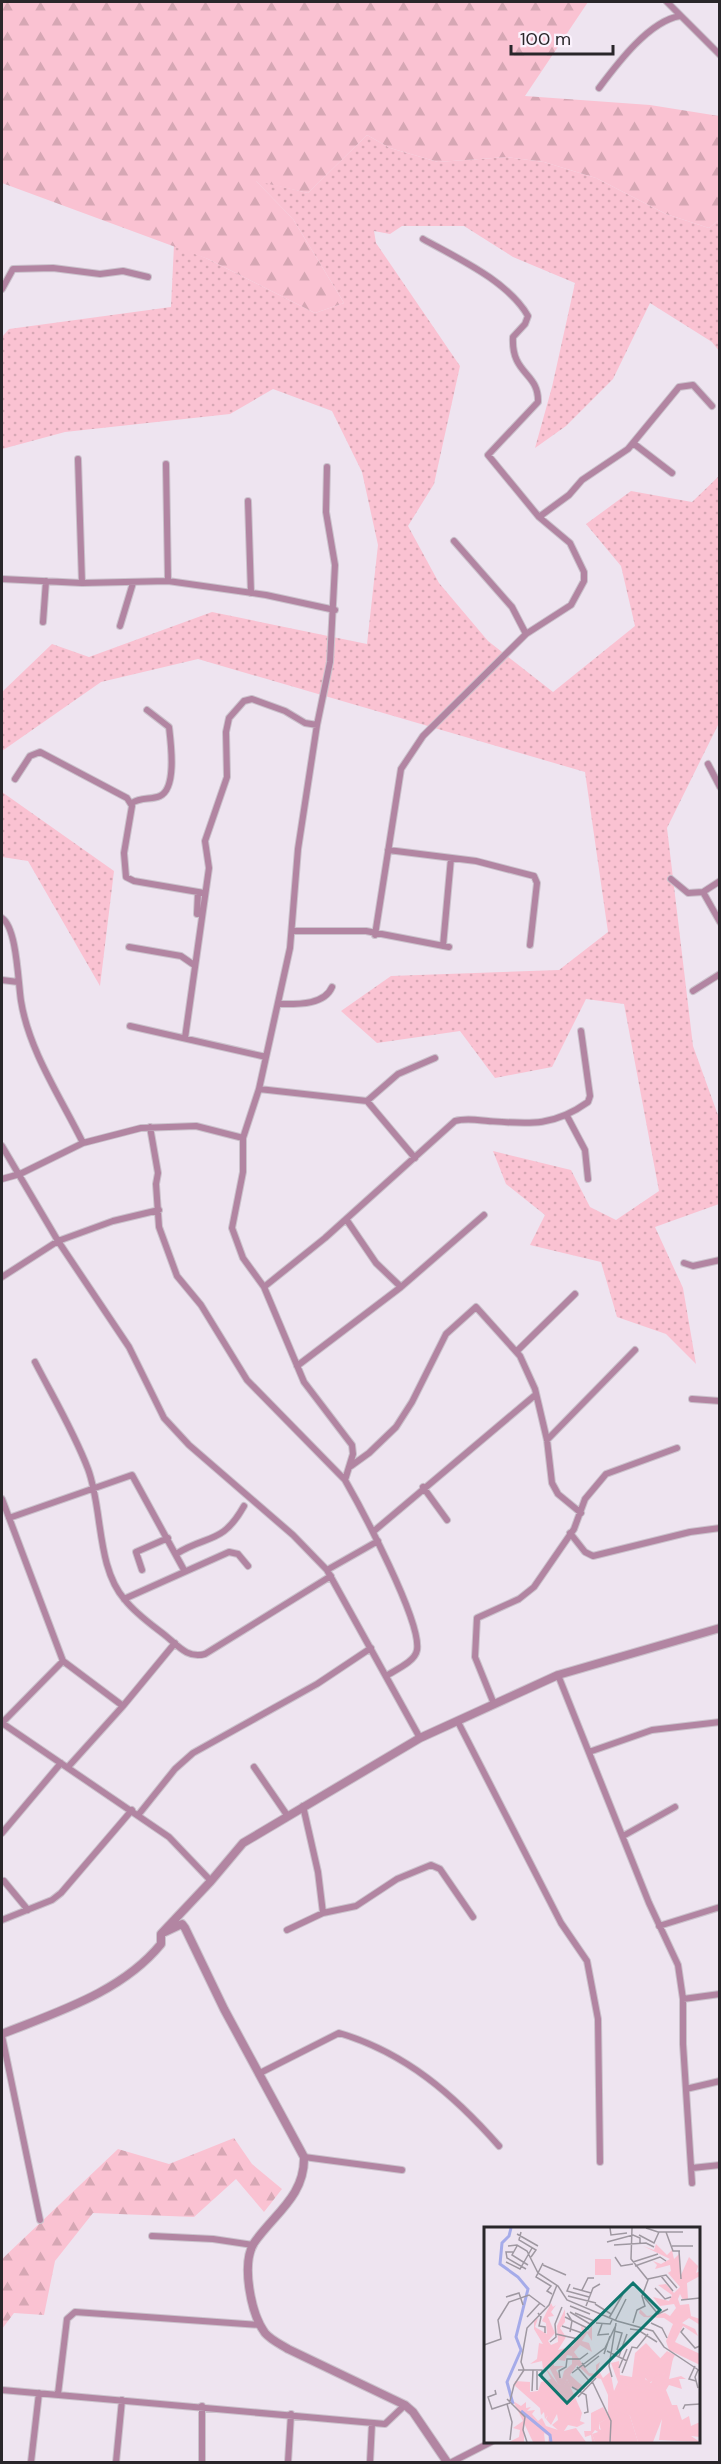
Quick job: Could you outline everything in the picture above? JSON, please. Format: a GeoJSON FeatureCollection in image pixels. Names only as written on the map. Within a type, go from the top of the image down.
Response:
{"type":"FeatureCollection","features":[{"type":"Feature","properties":{"kind":"street"},"geometry":{"type":"LineString","coordinates":[[667,2],[720,55]]}},
{"type":"Feature","properties":{"kind":"street"},"geometry":{"type":"LineString","coordinates":[[599,88],[621,58],[637,43],[666,20],[680,16]]}},
{"type":"Feature","properties":{"kind":"street"},"geometry":{"type":"LineString","coordinates":[[375,935],[400,769],[406,758],[423,736],[526,634],[570,605],[579,594],[585,576],[578,556],[570,543],[539,517],[488,455],[538,402],[536,386],[514,358],[513,337],[525,324],[528,316],[498,285],[479,270],[423,239]]}},
{"type":"Feature","properties":{"kind":"street"},"geometry":{"type":"LineString","coordinates":[[2,289],[13,269],[19,268],[53,268],[100,274],[123,271],[148,277]]}},
{"type":"Feature","properties":{"kind":"street"},"geometry":{"type":"LineString","coordinates":[[539,517],[569,495],[582,480],[633,443],[679,387],[688,384],[697,388],[712,406]]}},
{"type":"Feature","properties":{"kind":"street"},"geometry":{"type":"LineString","coordinates":[[633,443],[672,473]]}},
{"type":"Feature","properties":{"kind":"street"},"geometry":{"type":"LineString","coordinates":[[78,459],[82,583]]}},
{"type":"Feature","properties":{"kind":"street"},"geometry":{"type":"LineString","coordinates":[[166,464],[168,581]]}},
{"type":"Feature","properties":{"kind":"street"},"geometry":{"type":"LineString","coordinates":[[327,467],[327,513],[335,566],[330,662],[317,725],[295,874],[292,931],[259,1089],[243,1138],[243,1172],[232,1228],[243,1258],[264,1287],[297,1366],[319,1404],[352,1445],[350,1466],[345,1480]]}},
{"type":"Feature","properties":{"kind":"street"},"geometry":{"type":"LineString","coordinates":[[248,501],[251,593]]}},
{"type":"Feature","properties":{"kind":"street"},"geometry":{"type":"LineString","coordinates":[[454,542],[512,606],[526,634]]}},
{"type":"Feature","properties":{"kind":"street"},"geometry":{"type":"LineString","coordinates":[[2,579],[82,583],[168,581],[251,593],[334,610]]}},
{"type":"Feature","properties":{"kind":"street"},"geometry":{"type":"LineString","coordinates":[[43,622],[46,581]]}},
{"type":"Feature","properties":{"kind":"street"},"geometry":{"type":"LineString","coordinates":[[120,626],[133,583]]}},
{"type":"Feature","properties":{"kind":"street"},"geometry":{"type":"LineString","coordinates":[[185,1038],[201,892],[209,862],[204,848],[227,777],[226,732],[229,718],[244,701],[252,699],[285,711],[304,723],[317,725]]}},
{"type":"Feature","properties":{"kind":"street"},"geometry":{"type":"LineString","coordinates":[[132,802],[143,797],[159,797],[166,792],[173,772],[169,727],[147,710]]}},
{"type":"Feature","properties":{"kind":"street"},"geometry":{"type":"LineString","coordinates":[[15,780],[30,756],[40,752],[132,802]]}},
{"type":"Feature","properties":{"kind":"street"},"geometry":{"type":"LineString","coordinates":[[708,764],[720,787]]}},
{"type":"Feature","properties":{"kind":"street"},"geometry":{"type":"LineString","coordinates":[[132,802],[123,853],[126,877],[134,881],[201,892]]}},
{"type":"Feature","properties":{"kind":"street"},"geometry":{"type":"LineString","coordinates":[[388,850],[476,861],[531,875],[537,879],[530,945]]}},
{"type":"Feature","properties":{"kind":"street"},"geometry":{"type":"LineString","coordinates":[[292,931],[366,931],[375,935],[446,946],[452,858]]}},
{"type":"Feature","properties":{"kind":"street"},"geometry":{"type":"LineString","coordinates":[[671,879],[688,893],[703,892],[720,881]]}},
{"type":"Feature","properties":{"kind":"street"},"geometry":{"type":"LineString","coordinates":[[703,892],[720,922]]}},
{"type":"Feature","properties":{"kind":"street"},"geometry":{"type":"LineString","coordinates":[[2,918],[10,928],[22,1005],[34,1045],[83,1143]]}},
{"type":"Feature","properties":{"kind":"street"},"geometry":{"type":"LineString","coordinates":[[129,947],[181,956],[194,965]]}},
{"type":"Feature","properties":{"kind":"street"},"geometry":{"type":"LineString","coordinates":[[693,991],[720,974]]}},
{"type":"Feature","properties":{"kind":"street"},"geometry":{"type":"LineString","coordinates":[[2,980],[18,982]]}},
{"type":"Feature","properties":{"kind":"street"},"geometry":{"type":"LineString","coordinates":[[278,1004],[296,1004],[323,998],[332,987]]}},
{"type":"Feature","properties":{"kind":"street"},"geometry":{"type":"LineString","coordinates":[[130,1026],[266,1057]]}},
{"type":"Feature","properties":{"kind":"street"},"geometry":{"type":"LineString","coordinates":[[264,1287],[346,1219],[455,1121],[468,1119],[542,1123],[567,1116],[590,1099],[581,1030]]}},
{"type":"Feature","properties":{"kind":"street"},"geometry":{"type":"LineString","coordinates":[[366,1101],[398,1074],[435,1058]]}},
{"type":"Feature","properties":{"kind":"street"},"geometry":{"type":"LineString","coordinates":[[259,1089],[366,1101],[415,1158]]}},
{"type":"Feature","properties":{"kind":"street"},"geometry":{"type":"LineString","coordinates":[[567,1116],[585,1150],[588,1179]]}},
{"type":"Feature","properties":{"kind":"street"},"geometry":{"type":"LineString","coordinates":[[2,1179],[20,1174],[83,1143],[150,1127],[196,1126],[243,1138]]}},
{"type":"Feature","properties":{"kind":"street"},"geometry":{"type":"LineString","coordinates":[[150,1127],[158,1173],[156,1184],[162,1239],[177,1276],[212,1322],[241,1372],[345,1480],[374,1531],[416,1632],[417,1651],[411,1660],[386,1676]]}},
{"type":"Feature","properties":{"kind":"street"},"geometry":{"type":"LineString","coordinates":[[2,1146],[58,1241],[129,1347],[164,1418],[189,1445],[293,1535],[329,1573],[420,1738]]}},
{"type":"Feature","properties":{"kind":"street"},"geometry":{"type":"LineString","coordinates":[[2,1277],[58,1241],[113,1221],[159,1210]]}},
{"type":"Feature","properties":{"kind":"street"},"geometry":{"type":"LineString","coordinates":[[297,1366],[401,1287],[484,1215]]}},
{"type":"Feature","properties":{"kind":"street"},"geometry":{"type":"LineString","coordinates":[[346,1219],[376,1263],[401,1287]]}},
{"type":"Feature","properties":{"kind":"street"},"geometry":{"type":"LineString","coordinates":[[684,1263],[693,1266],[720,1260]]}},
{"type":"Feature","properties":{"kind":"street"},"geometry":{"type":"LineString","coordinates":[[517,1351],[575,1294]]}},
{"type":"Feature","properties":{"kind":"street"},"geometry":{"type":"LineString","coordinates":[[350,1466],[369,1453],[396,1427],[412,1402],[446,1334],[476,1307],[517,1351],[535,1389],[534,1396],[547,1440],[552,1483],[558,1494],[581,1513]]}},
{"type":"Feature","properties":{"kind":"street"},"geometry":{"type":"LineString","coordinates":[[547,1440],[635,1350]]}},
{"type":"Feature","properties":{"kind":"street"},"geometry":{"type":"LineString","coordinates":[[35,1362],[82,1453],[95,1487],[103,1546],[111,1575],[124,1599],[185,1652],[199,1656],[205,1654],[378,1541]]}},
{"type":"Feature","properties":{"kind":"street"},"geometry":{"type":"LineString","coordinates":[[374,1531],[423,1487],[534,1396]]}},
{"type":"Feature","properties":{"kind":"street"},"geometry":{"type":"LineString","coordinates":[[692,1399],[720,1401]]}},
{"type":"Feature","properties":{"kind":"street"},"geometry":{"type":"LineString","coordinates":[[494,1704],[476,1657],[477,1618],[528,1593],[570,1533],[581,1513],[585,1499],[606,1474],[677,1448]]}},
{"type":"Feature","properties":{"kind":"street"},"geometry":{"type":"LineString","coordinates":[[9,1518],[132,1475],[184,1570]]}},
{"type":"Feature","properties":{"kind":"street"},"geometry":{"type":"LineString","coordinates":[[423,1487],[447,1520]]}},
{"type":"Feature","properties":{"kind":"street"},"geometry":{"type":"LineString","coordinates":[[2,1499],[63,1661],[123,1706]]}},
{"type":"Feature","properties":{"kind":"street"},"geometry":{"type":"LineString","coordinates":[[176,1554],[191,1545],[218,1538],[244,1506]]}},
{"type":"Feature","properties":{"kind":"street"},"geometry":{"type":"LineString","coordinates":[[570,1533],[585,1552],[593,1556],[690,1532],[720,1528]]}},
{"type":"Feature","properties":{"kind":"street"},"geometry":{"type":"LineString","coordinates":[[142,1570],[136,1552],[168,1538]]}},
{"type":"Feature","properties":{"kind":"street"},"geometry":{"type":"LineString","coordinates":[[124,1599],[184,1570],[234,1551],[248,1566]]}},
{"type":"Feature","properties":{"kind":"street"},"geometry":{"type":"LineString","coordinates":[[40,2220],[2,2035],[72,2006],[116,1982],[152,1956],[161,1944],[161,1934],[243,1843],[420,1738],[558,1676],[720,1628]]}},
{"type":"Feature","properties":{"kind":"street"},"geometry":{"type":"LineString","coordinates":[[68,1767],[175,1643]]}},
{"type":"Feature","properties":{"kind":"street"},"geometry":{"type":"LineString","coordinates":[[139,1814],[175,1769],[193,1753],[317,1684],[371,1648]]}},
{"type":"Feature","properties":{"kind":"street"},"geometry":{"type":"LineString","coordinates":[[63,1661],[2,1723],[139,1814],[169,1837],[211,1881]]}},
{"type":"Feature","properties":{"kind":"street"},"geometry":{"type":"LineString","coordinates":[[558,1676],[659,1926],[678,1965],[683,1999],[692,2183]]}},
{"type":"Feature","properties":{"kind":"street"},"geometry":{"type":"LineString","coordinates":[[458,1722],[561,1923],[587,1961],[598,2019],[600,2162]]}},
{"type":"Feature","properties":{"kind":"street"},"geometry":{"type":"LineString","coordinates":[[589,1752],[652,1730],[720,1722]]}},
{"type":"Feature","properties":{"kind":"street"},"geometry":{"type":"LineString","coordinates":[[2,1833],[61,1763]]}},
{"type":"Feature","properties":{"kind":"street"},"geometry":{"type":"LineString","coordinates":[[254,1767],[287,1815]]}},
{"type":"Feature","properties":{"kind":"street"},"geometry":{"type":"LineString","coordinates":[[303,1806],[318,1872],[323,1913]]}},
{"type":"Feature","properties":{"kind":"street"},"geometry":{"type":"LineString","coordinates":[[623,1836],[675,1807]]}},
{"type":"Feature","properties":{"kind":"street"},"geometry":{"type":"LineString","coordinates":[[2,1920],[61,1893],[132,1810]]}},
{"type":"Feature","properties":{"kind":"street"},"geometry":{"type":"LineString","coordinates":[[287,1930],[323,1913],[356,1906],[397,1879],[431,1865],[440,1869],[473,1917]]}},
{"type":"Feature","properties":{"kind":"street"},"geometry":{"type":"LineString","coordinates":[[4,1881],[28,1910]]}},
{"type":"Feature","properties":{"kind":"street"},"geometry":{"type":"LineString","coordinates":[[659,1926],[720,1907]]}},
{"type":"Feature","properties":{"kind":"street"},"geometry":{"type":"LineString","coordinates":[[161,1934],[182,1924],[224,2009],[304,2157],[304,2170],[300,2185],[286,2207],[253,2245],[249,2280],[251,2302],[260,2325],[273,2340],[288,2349],[405,2405],[450,2463],[489,2443]]}},
{"type":"Feature","properties":{"kind":"street"},"geometry":{"type":"LineString","coordinates":[[683,1999],[720,1994]]}},
{"type":"Feature","properties":{"kind":"street"},"geometry":{"type":"LineString","coordinates":[[260,2073],[335,2033],[371,2042],[420,2070],[468,2111],[499,2146]]}},
{"type":"Feature","properties":{"kind":"street"},"geometry":{"type":"LineString","coordinates":[[686,2089],[720,2080]]}},
{"type":"Feature","properties":{"kind":"street"},"geometry":{"type":"LineString","coordinates":[[304,2157],[402,2170]]}},
{"type":"Feature","properties":{"kind":"street"},"geometry":{"type":"LineString","coordinates":[[692,2168],[720,2165]]}},
{"type":"Feature","properties":{"kind":"street"},"geometry":{"type":"LineString","coordinates":[[152,2236],[213,2239],[253,2245]]}},
{"type":"Feature","properties":{"kind":"street"},"geometry":{"type":"LineString","coordinates":[[58,2394],[67,2319],[75,2312],[260,2325]]}},
{"type":"Feature","properties":{"kind":"street"},"geometry":{"type":"LineString","coordinates":[[2,2390],[202,2406],[372,2423],[388,2422],[405,2405]]}},
{"type":"Feature","properties":{"kind":"street"},"geometry":{"type":"LineString","coordinates":[[31,2463],[39,2393]]}},
{"type":"Feature","properties":{"kind":"street"},"geometry":{"type":"LineString","coordinates":[[116,2463],[122,2400]]}},
{"type":"Feature","properties":{"kind":"street"},"geometry":{"type":"LineString","coordinates":[[202,2406],[202,2463]]}},
{"type":"Feature","properties":{"kind":"street"},"geometry":{"type":"LineString","coordinates":[[288,2463],[291,2414]]}},
{"type":"Feature","properties":{"kind":"street"},"geometry":{"type":"LineString","coordinates":[[370,2463],[372,2423]]}},
{"type":"Feature","properties":{"kind":"green space"},"geometry":{"type":"Polygon","coordinates":[[[2,2],[588,2],[525,96],[650,105],[719,116],[719,220],[709,228],[666,214],[596,178],[544,162],[507,157],[438,162],[390,148],[367,135],[308,193],[256,181],[293,219],[344,303],[315,313],[208,259],[2,183],[2,2]]]}},
{"type":"Feature","properties":{"kind":"green space"},"geometry":{"type":"Polygon","coordinates":[[[367,135],[390,148],[438,162],[507,157],[544,162],[596,178],[666,214],[709,228],[719,220],[719,351],[712,342],[650,303],[613,379],[566,426],[535,448],[552,387],[575,283],[513,257],[464,226],[402,226],[390,234],[374,231],[376,243],[460,366],[434,484],[408,526],[439,583],[488,641],[553,692],[635,626],[621,566],[586,524],[631,491],[692,502],[719,476],[719,723],[667,828],[693,1046],[719,1118],[719,1204],[655,1227],[683,1288],[696,1364],[666,1334],[617,1317],[601,1262],[530,1245],[545,1215],[506,1184],[493,1151],[571,1170],[590,1207],[616,1220],[659,1191],[624,1004],[586,999],[552,1067],[495,1078],[460,1031],[377,1043],[341,1011],[391,976],[559,970],[608,932],[585,772],[198,659],[101,682],[2,751],[2,692],[52,644],[89,657],[212,612],[367,644],[378,545],[362,472],[332,411],[273,389],[230,414],[65,432],[2,449],[2,337],[9,329],[171,307],[174,245],[208,259],[315,313],[344,303],[293,219],[255,180],[308,193],[367,135]]]}},
{"type":"Feature","properties":{"kind":"green space"},"geometry":{"type":"Polygon","coordinates":[[[2,792],[114,871],[100,986],[28,861],[2,857],[2,792]]]}},
{"type":"Feature","properties":{"kind":"green space"},"geometry":{"type":"Polygon","coordinates":[[[234,2138],[252,2164],[282,2189],[264,2212],[236,2179],[194,2217],[93,2213],[55,2261],[44,2315],[14,2313],[2,2329],[2,2259],[118,2149],[169,2164],[234,2138]]]}}]}
